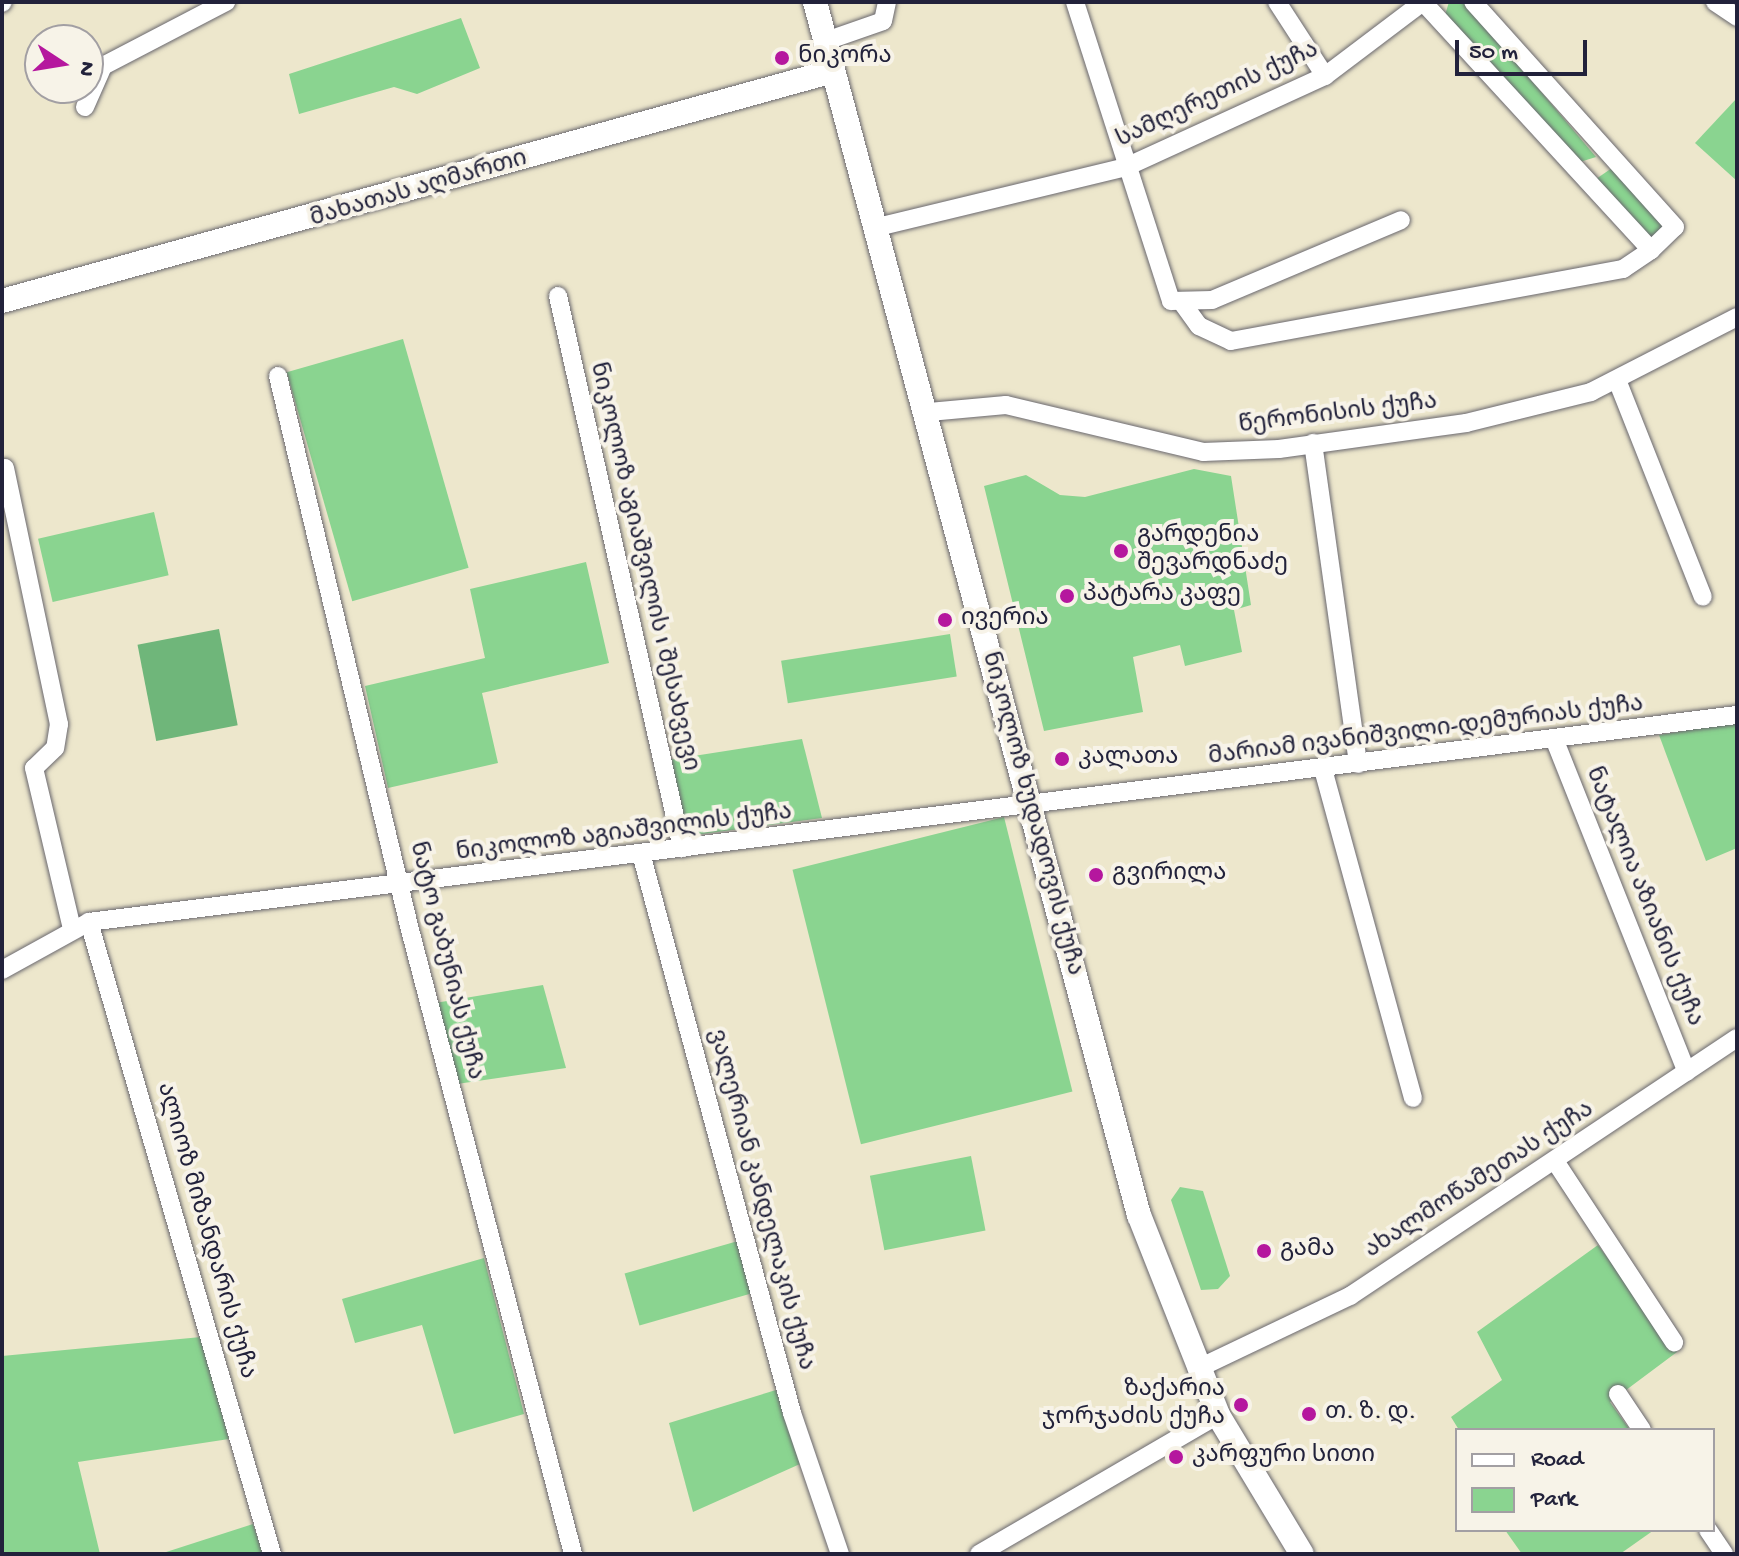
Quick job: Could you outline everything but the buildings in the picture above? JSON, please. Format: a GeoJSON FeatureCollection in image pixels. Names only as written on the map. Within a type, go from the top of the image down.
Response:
{"type":"FeatureCollection","features":[{"type":"Feature","properties":{"kind":"main road","name":"ნიკოლოზ ხუდადოვის ქუჩა"},"geometry":{"type":"LineString","coordinates":[[815,2],[874,228],[929,412],[1026,806],[1139,1215],[1197,1369],[1218,1415],[1302,1554]]}},
{"type":"Feature","properties":{"kind":"main road","name":"მახათას აღმართი"},"geometry":{"type":"LineString","coordinates":[[2,301],[833,71]]}},
{"type":"Feature","properties":{"kind":"street"},"geometry":{"type":"LineString","coordinates":[[85,107],[103,66],[226,2]]}},
{"type":"Feature","properties":{"kind":"street"},"geometry":{"type":"LineString","coordinates":[[826,41],[883,21],[887,2]]}},
{"type":"Feature","properties":{"kind":"street"},"geometry":{"type":"LineString","coordinates":[[1075,2],[1162,285],[1183,304],[1199,326],[1231,341],[1623,269],[1651,250],[1675,227],[1473,2]]}},
{"type":"Feature","properties":{"kind":"street"},"geometry":{"type":"LineString","coordinates":[[1277,2],[1325,76]]}},
{"type":"Feature","properties":{"kind":"street"},"geometry":{"type":"LineString","coordinates":[[1423,2],[1651,250]]}},
{"type":"Feature","properties":{"kind":"street","name":"სამღერეთის ქუჩა"},"geometry":{"type":"LineString","coordinates":[[874,228],[1126,167],[1325,76],[1423,2]]}},
{"type":"Feature","properties":{"kind":"street"},"geometry":{"type":"LineString","coordinates":[[1715,2],[1737,17]]}},
{"type":"Feature","properties":{"kind":"street"},"geometry":{"type":"LineString","coordinates":[[1183,304],[1292,271],[1401,220]]}},
{"type":"Feature","properties":{"kind":"street","name":"ნიკოლოზ აგიაშვილის I შესახვევი"},"geometry":{"type":"LineString","coordinates":[[558,296],[682,848]]}},
{"type":"Feature","properties":{"kind":"street","name":"წერონისის ქუჩა"},"geometry":{"type":"LineString","coordinates":[[929,412],[1006,405],[1203,452],[1313,443],[1466,423],[1617,380],[1737,317]]}},
{"type":"Feature","properties":{"kind":"street","name":"ნატო გაბუნიას ქუჩა"},"geometry":{"type":"LineString","coordinates":[[278,376],[403,887],[573,1554]]}},
{"type":"Feature","properties":{"kind":"street"},"geometry":{"type":"LineString","coordinates":[[1617,380],[1703,597]]}},
{"type":"Feature","properties":{"kind":"street"},"geometry":{"type":"LineString","coordinates":[[1313,443],[1358,764]]}},
{"type":"Feature","properties":{"kind":"street","name":"ალიოზ მიზანდარის ქუჩა"},"geometry":{"type":"LineString","coordinates":[[5,468],[59,724],[55,748],[34,768],[272,1554]]}},
{"type":"Feature","properties":{"kind":"street","name":"მარიამ ივანიშვილი-დემურიას ქუჩა"},"geometry":{"type":"LineString","coordinates":[[1026,806],[1555,741],[1737,715]]}},
{"type":"Feature","properties":{"kind":"street","name":"ნატალია აზიანის ქუჩა"},"geometry":{"type":"LineString","coordinates":[[1555,741],[1687,1072]]}},
{"type":"Feature","properties":{"kind":"street"},"geometry":{"type":"LineString","coordinates":[[1323,769],[1413,1098]]}},
{"type":"Feature","properties":{"kind":"street","name":"ნიკოლოზ აგიაშვილის ქუჩა"},"geometry":{"type":"LineString","coordinates":[[2,971],[81,925],[642,857],[682,848],[1026,806]]}},
{"type":"Feature","properties":{"kind":"street","name":"ვალერიან კანდელაკის ქუჩა"},"geometry":{"type":"LineString","coordinates":[[642,857],[792,1413],[840,1554]]}},
{"type":"Feature","properties":{"kind":"street","name":"ახალმოწამეთას ქუჩა"},"geometry":{"type":"LineString","coordinates":[[1197,1369],[1350,1296],[1737,1038]]}},
{"type":"Feature","properties":{"kind":"street"},"geometry":{"type":"LineString","coordinates":[[1555,1161],[1674,1342]]}},
{"type":"Feature","properties":{"kind":"street"},"geometry":{"type":"LineString","coordinates":[[1618,1394],[1641,1428]]}},
{"type":"Feature","properties":{"kind":"street"},"geometry":{"type":"LineString","coordinates":[[987,1552],[1218,1415]]}},
{"type":"Feature","properties":{"kind":"street"},"geometry":{"type":"LineString","coordinates":[[1709,1532],[1724,1554]]}},
{"type":"Feature","properties":{"kind":"green space"},"geometry":{"type":"Polygon","coordinates":[[[1449,2],[1467,4],[1596,157],[1580,162],[1445,15],[1449,2]]]}},
{"type":"Feature","properties":{"kind":"green space"},"geometry":{"type":"Polygon","coordinates":[[[461,18],[480,68],[417,94],[394,87],[299,114],[289,74],[461,18]]]}},
{"type":"Feature","properties":{"kind":"green space"},"geometry":{"type":"Polygon","coordinates":[[[1737,98],[1737,181],[1695,143],[1737,98]]]}},
{"type":"Feature","properties":{"kind":"green space"},"geometry":{"type":"Polygon","coordinates":[[[1612,168],[1663,226],[1656,236],[1648,238],[1596,179],[1612,168]]]}},
{"type":"Feature","properties":{"kind":"green space"},"geometry":{"type":"Polygon","coordinates":[[[403,339],[469,568],[352,601],[287,372],[403,339]]]}},
{"type":"Feature","properties":{"kind":"green space","name":"გარდენია შევარდნაძე"},"geometry":{"type":"Polygon","coordinates":[[[1194,469],[1231,476],[1251,605],[1234,610],[1242,652],[1185,666],[1180,645],[1133,657],[1143,712],[1044,731],[984,486],[1026,475],[1060,495],[1085,497],[1194,469]]]}},
{"type":"Feature","properties":{"kind":"green space"},"geometry":{"type":"Polygon","coordinates":[[[154,512],[169,575],[53,602],[38,539],[154,512]]]}},
{"type":"Feature","properties":{"kind":"green space"},"geometry":{"type":"Polygon","coordinates":[[[586,562],[609,663],[482,693],[498,763],[388,788],[365,686],[485,658],[470,589],[586,562]]]}},
{"type":"Feature","properties":{"kind":"green space"},"geometry":{"type":"Polygon","coordinates":[[[219,629],[238,725],[156,741],[138,645],[219,629]]]}},
{"type":"Feature","properties":{"kind":"green space"},"geometry":{"type":"Polygon","coordinates":[[[950,634],[957,676],[788,703],[781,661],[950,634]]]}},
{"type":"Feature","properties":{"kind":"green space"},"geometry":{"type":"Polygon","coordinates":[[[1737,722],[1737,848],[1706,861],[1659,735],[1737,722]]]}},
{"type":"Feature","properties":{"kind":"green space"},"geometry":{"type":"Polygon","coordinates":[[[802,739],[822,818],[688,836],[668,760],[802,739]]]}},
{"type":"Feature","properties":{"kind":"green space"},"geometry":{"type":"Polygon","coordinates":[[[1004,817],[1072,1092],[861,1144],[792,870],[1004,817]]]}},
{"type":"Feature","properties":{"kind":"green space"},"geometry":{"type":"Polygon","coordinates":[[[543,985],[566,1068],[457,1084],[435,1003],[543,985]]]}},
{"type":"Feature","properties":{"kind":"green space"},"geometry":{"type":"Polygon","coordinates":[[[971,1156],[986,1231],[884,1250],[870,1176],[971,1156]]]}},
{"type":"Feature","properties":{"kind":"green space"},"geometry":{"type":"Polygon","coordinates":[[[1180,1187],[1203,1191],[1230,1276],[1218,1289],[1201,1290],[1171,1200],[1180,1187]]]}},
{"type":"Feature","properties":{"kind":"green space"},"geometry":{"type":"Polygon","coordinates":[[[738,1241],[753,1293],[639,1325],[625,1274],[738,1241]]]}},
{"type":"Feature","properties":{"kind":"green space"},"geometry":{"type":"Polygon","coordinates":[[[1598,1245],[1677,1352],[1610,1402],[1629,1428],[1458,1428],[1451,1417],[1502,1380],[1477,1332],[1598,1245]]]}},
{"type":"Feature","properties":{"kind":"green space"},"geometry":{"type":"Polygon","coordinates":[[[484,1258],[524,1414],[454,1434],[422,1325],[355,1343],[342,1299],[484,1258]]]}},
{"type":"Feature","properties":{"kind":"green space"},"geometry":{"type":"Polygon","coordinates":[[[201,1337],[229,1439],[78,1462],[100,1554],[2,1554],[2,1356],[201,1337]]]}},
{"type":"Feature","properties":{"kind":"green space"},"geometry":{"type":"Polygon","coordinates":[[[776,1390],[800,1464],[693,1512],[669,1423],[776,1390]]]}},
{"type":"Feature","properties":{"kind":"green space"},"geometry":{"type":"Polygon","coordinates":[[[253,1524],[263,1554],[160,1554],[253,1524]]]}},
{"type":"Feature","properties":{"kind":"green space"},"geometry":{"type":"Polygon","coordinates":[[[1506,1532],[1651,1532],[1620,1554],[1522,1554],[1506,1532]]]}},
{"type":"Feature","properties":{"kind":"place","name":"ნიკორა"},"geometry":{"type":"Point","coordinates":[782,58]}},
{"type":"Feature","properties":{"kind":"place","name":"გარდენია შევარდნაძე"},"geometry":{"type":"Point","coordinates":[1121,551]}},
{"type":"Feature","properties":{"kind":"place","name":"პატარა კაფე"},"geometry":{"type":"Point","coordinates":[1067,596]}},
{"type":"Feature","properties":{"kind":"place","name":"ივერია"},"geometry":{"type":"Point","coordinates":[945,620]}},
{"type":"Feature","properties":{"kind":"place","name":"კალათა"},"geometry":{"type":"Point","coordinates":[1062,759]}},
{"type":"Feature","properties":{"kind":"place","name":"გვირილა"},"geometry":{"type":"Point","coordinates":[1096,875]}},
{"type":"Feature","properties":{"kind":"place","name":"გამა"},"geometry":{"type":"Point","coordinates":[1264,1251]}},
{"type":"Feature","properties":{"kind":"place","name":"ზაქარია ჯორჯაძის ქუჩა"},"geometry":{"type":"Point","coordinates":[1241,1405]}},
{"type":"Feature","properties":{"kind":"place","name":"თ. ზ. დ."},"geometry":{"type":"Point","coordinates":[1309,1414]}},
{"type":"Feature","properties":{"kind":"place","name":"კარფური სითი"},"geometry":{"type":"Point","coordinates":[1176,1457]}}]}
